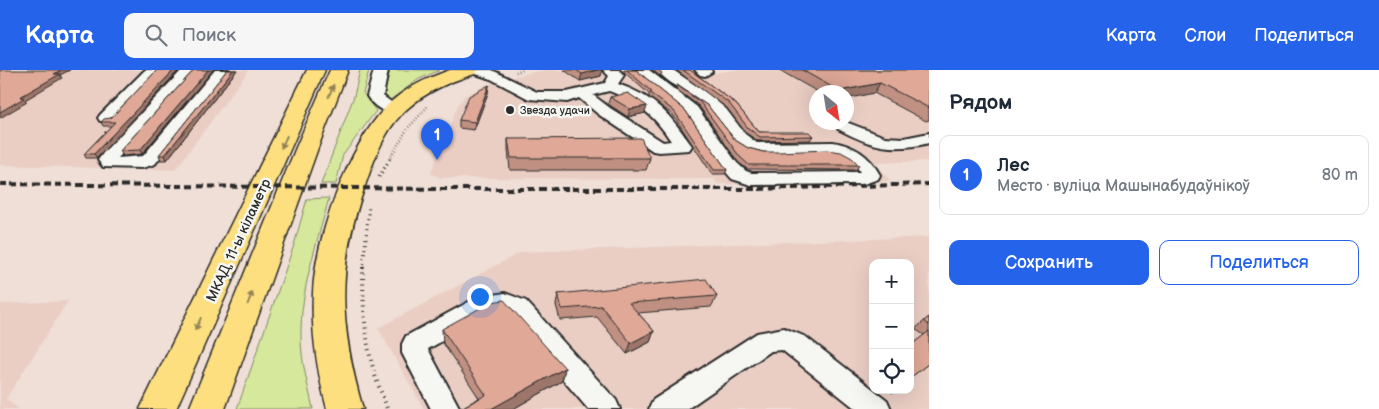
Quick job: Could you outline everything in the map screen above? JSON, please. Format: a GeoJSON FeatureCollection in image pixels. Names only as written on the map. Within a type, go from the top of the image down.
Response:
{"type":"FeatureCollection","features":[{"type":"Feature","properties":{"kind":"main road","name":"МКАД, 11-ы кіламетр"},"geometry":{"type":"LineString","coordinates":[[158,409],[316,70]]}},
{"type":"Feature","properties":{"kind":"main road","name":"МКАД, 11-ы кіламетр"},"geometry":{"type":"LineString","coordinates":[[207,409],[308,145],[339,70]]}},
{"type":"Feature","properties":{"kind":"main road"},"geometry":{"type":"LineString","coordinates":[[345,409],[336,376],[329,326],[328,288],[332,255],[362,163],[380,126],[394,110],[432,82],[469,70]]}},
{"type":"Feature","properties":{"kind":"lane"},"geometry":{"type":"LineString","coordinates":[[106,118],[153,70]]}},
{"type":"Feature","properties":{"kind":"lane"},"geometry":{"type":"LineString","coordinates":[[190,70],[110,156],[107,160],[109,163],[142,163],[149,160],[222,70]]}},
{"type":"Feature","properties":{"kind":"lane"},"geometry":{"type":"LineString","coordinates":[[381,70],[375,96],[377,100],[394,110]]}},
{"type":"Feature","properties":{"kind":"lane"},"geometry":{"type":"LineString","coordinates":[[478,70],[496,76],[534,96],[566,97],[582,93],[610,78],[664,118],[683,146],[659,147],[604,112],[582,93]]}},
{"type":"Feature","properties":{"kind":"lane"},"geometry":{"type":"LineString","coordinates":[[640,70],[691,110],[739,175],[751,179],[864,178],[871,175],[869,169],[853,153],[845,149],[833,147],[750,148],[743,143],[715,108],[664,70]]}},
{"type":"Feature","properties":{"kind":"lane"},"geometry":{"type":"LineString","coordinates":[[852,130],[885,144],[898,145],[929,138]]}},
{"type":"Feature","properties":{"kind":"lane"},"geometry":{"type":"LineString","coordinates":[[446,409],[415,353],[415,344],[485,305],[506,302],[517,308],[606,409]]}},
{"type":"Feature","properties":{"kind":"lane"},"geometry":{"type":"LineString","coordinates":[[663,409],[766,341],[784,339],[797,345],[877,409]]}},
{"type":"Feature","properties":{"kind":"path"},"geometry":{"type":"LineString","coordinates":[[496,76],[523,70]]}},
{"type":"Feature","properties":{"kind":"path"},"geometry":{"type":"LineString","coordinates":[[375,184],[408,128],[432,102]]}},
{"type":"Feature","properties":{"kind":"path"},"geometry":{"type":"LineString","coordinates":[[370,201],[362,286],[373,370],[388,409]]}},
{"type":"Feature","properties":{"kind":"shaded area"},"geometry":{"type":"Polygon","coordinates":[[[0,70],[249,70],[175,170],[0,165],[0,70]]]}},
{"type":"Feature","properties":{"kind":"shaded area"},"geometry":{"type":"Polygon","coordinates":[[[543,70],[688,70],[696,76],[734,70],[929,70],[929,161],[873,163],[891,181],[717,184],[715,179],[440,178],[431,173],[458,105],[464,96],[493,82],[543,70]]]}},
{"type":"Feature","properties":{"kind":"shaded area"},"geometry":{"type":"Polygon","coordinates":[[[929,237],[929,409],[424,409],[378,328],[521,252],[929,237]]]}},
{"type":"Feature","properties":{"kind":"shaded area"},"geometry":{"type":"Polygon","coordinates":[[[68,301],[6,399],[19,409],[0,409],[0,304],[68,301]]]}},
{"type":"Feature","properties":{"kind":"green space"},"geometry":{"type":"Polygon","coordinates":[[[360,70],[369,70],[363,93],[376,111],[343,155],[336,184],[321,184],[354,96],[360,70]]]}},
{"type":"Feature","properties":{"kind":"green space"},"geometry":{"type":"Polygon","coordinates":[[[390,70],[440,70],[419,79],[390,100],[384,94],[390,70]]]}},
{"type":"Feature","properties":{"kind":"green space"},"geometry":{"type":"Polygon","coordinates":[[[329,198],[306,284],[301,319],[302,355],[313,409],[237,409],[294,245],[307,199],[329,198]]]}},
{"type":"Feature","properties":{"kind":"building"},"geometry":{"type":"Polygon","coordinates":[[[0,70],[61,70],[54,74],[60,74],[20,97],[24,98],[0,112],[0,70]]]}},
{"type":"Feature","properties":{"kind":"building"},"geometry":{"type":"Polygon","coordinates":[[[157,70],[174,70],[94,154],[84,154],[115,122],[101,122],[104,119],[111,118],[157,70]]]}},
{"type":"Feature","properties":{"kind":"building"},"geometry":{"type":"Polygon","coordinates":[[[194,70],[208,70],[140,150],[120,151],[194,70]]]}},
{"type":"Feature","properties":{"kind":"building"},"geometry":{"type":"Polygon","coordinates":[[[227,70],[233,70],[165,155],[159,155],[227,70]]]}},
{"type":"Feature","properties":{"kind":"building"},"geometry":{"type":"Polygon","coordinates":[[[576,70],[597,70],[582,74],[576,70]]]}},
{"type":"Feature","properties":{"kind":"building"},"geometry":{"type":"Polygon","coordinates":[[[627,70],[636,70],[685,110],[727,170],[714,170],[674,111],[650,93],[652,92],[627,70]]]}},
{"type":"Feature","properties":{"kind":"building"},"geometry":{"type":"Polygon","coordinates":[[[683,70],[690,70],[735,103],[759,132],[809,132],[813,136],[760,137],[748,128],[729,103],[683,70]]]}},
{"type":"Feature","properties":{"kind":"building"},"geometry":{"type":"Polygon","coordinates":[[[802,70],[929,70],[929,108],[880,83],[854,88],[854,85],[828,85],[802,70]]]}},
{"type":"Feature","properties":{"kind":"building"},"geometry":{"type":"Polygon","coordinates":[[[489,85],[475,122],[459,120],[469,96],[489,85]]]}},
{"type":"Feature","properties":{"kind":"building"},"geometry":{"type":"Polygon","coordinates":[[[677,85],[708,106],[735,140],[748,148],[763,152],[827,150],[841,152],[852,158],[859,165],[749,165],[740,157],[700,102],[677,85]]]}},
{"type":"Feature","properties":{"kind":"building"},"geometry":{"type":"Polygon","coordinates":[[[628,93],[647,106],[630,109],[610,97],[628,93]]]}},
{"type":"Feature","properties":{"kind":"building"},"geometry":{"type":"Polygon","coordinates":[[[641,138],[650,158],[511,158],[508,139],[641,138]]]}},
{"type":"Feature","properties":{"kind":"building"},"geometry":{"type":"Polygon","coordinates":[[[706,279],[717,296],[629,303],[654,331],[631,343],[601,306],[562,309],[558,294],[706,279]]]}},
{"type":"Feature","properties":{"kind":"building"},"geometry":{"type":"Polygon","coordinates":[[[504,300],[565,368],[491,409],[459,409],[486,395],[442,329],[491,302],[504,300]]]}},
{"type":"Feature","properties":{"kind":"building"},"geometry":{"type":"Polygon","coordinates":[[[929,317],[929,325],[924,321],[929,317]]]}},
{"type":"Feature","properties":{"kind":"building"},"geometry":{"type":"Polygon","coordinates":[[[929,331],[929,363],[914,375],[914,349],[914,343],[929,331]]]}},
{"type":"Feature","properties":{"kind":"railway"},"geometry":{"type":"LineString","coordinates":[[0,184],[438,189],[756,189],[929,184]]}},
{"type":"Feature","properties":{"kind":"place","name":"Звезда удачи"},"geometry":{"type":"Point","coordinates":[510,110]}},
{"type":"Feature","properties":{"kind":"place","name":"Лес"},"geometry":{"type":"Point","coordinates":[437,160]}}]}
